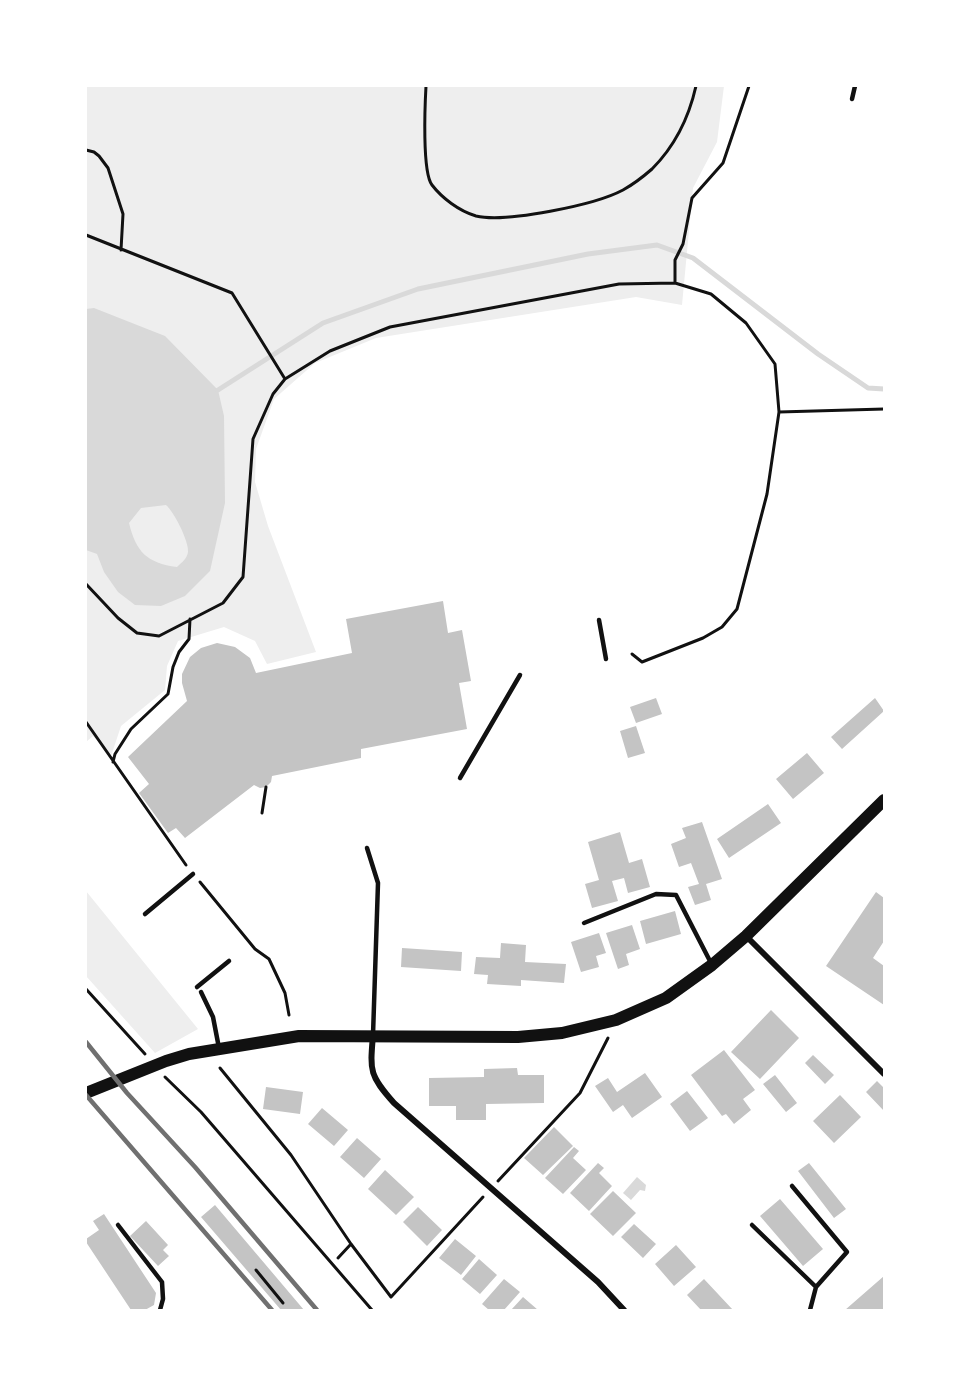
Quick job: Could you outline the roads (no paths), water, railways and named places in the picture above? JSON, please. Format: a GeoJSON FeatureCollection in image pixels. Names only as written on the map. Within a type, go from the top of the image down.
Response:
{"type":"FeatureCollection","features":[{"type":"Feature","properties":{"kind":"main road"},"geometry":{"type":"LineString","coordinates":[[86,1093],[166,1061],[219,1048],[299,1035],[518,1037],[562,1033],[616,1020],[666,998],[712,965],[746,936],[885,800]]}},
{"type":"Feature","properties":{"kind":"street"},"geometry":{"type":"LineString","coordinates":[[746,936],[885,1074]]}},
{"type":"Feature","properties":{"kind":"street"},"geometry":{"type":"LineString","coordinates":[[373,1035],[370,1068],[377,1084],[394,1103],[598,1282],[624,1311]]}},
{"type":"Feature","properties":{"kind":"lane"},"geometry":{"type":"LineString","coordinates":[[852,99],[855,86]]}},
{"type":"Feature","properties":{"kind":"lane"},"geometry":{"type":"LineString","coordinates":[[599,620],[606,659]]}},
{"type":"Feature","properties":{"kind":"lane"},"geometry":{"type":"LineString","coordinates":[[460,778],[520,675]]}},
{"type":"Feature","properties":{"kind":"lane"},"geometry":{"type":"LineString","coordinates":[[367,848],[378,883],[373,1035]]}},
{"type":"Feature","properties":{"kind":"lane"},"geometry":{"type":"LineString","coordinates":[[145,914],[191,871]]}},
{"type":"Feature","properties":{"kind":"lane"},"geometry":{"type":"LineString","coordinates":[[584,923],[656,894],[676,895],[712,965]]}},
{"type":"Feature","properties":{"kind":"lane"},"geometry":{"type":"LineString","coordinates":[[219,1048],[213,1017],[199,990],[229,961]]}},
{"type":"Feature","properties":{"kind":"lane"},"geometry":{"type":"LineString","coordinates":[[792,1186],[848,1252],[816,1287],[810,1311]]}},
{"type":"Feature","properties":{"kind":"lane"},"geometry":{"type":"LineString","coordinates":[[118,1225],[162,1282],[163,1299],[160,1311]]}},
{"type":"Feature","properties":{"kind":"lane"},"geometry":{"type":"LineString","coordinates":[[752,1225],[816,1287]]}},
{"type":"Feature","properties":{"kind":"waterway"},"geometry":{"type":"LineString","coordinates":[[218,390],[323,323],[418,289],[588,254],[657,245],[693,258],[818,354],[868,388],[884,389]]}},
{"type":"Feature","properties":{"kind":"railway"},"geometry":{"type":"LineString","coordinates":[[86,1042],[127,1093],[195,1167],[317,1310]]}},
{"type":"Feature","properties":{"kind":"railway"},"geometry":{"type":"LineString","coordinates":[[86,1095],[272,1310]]}}]}
